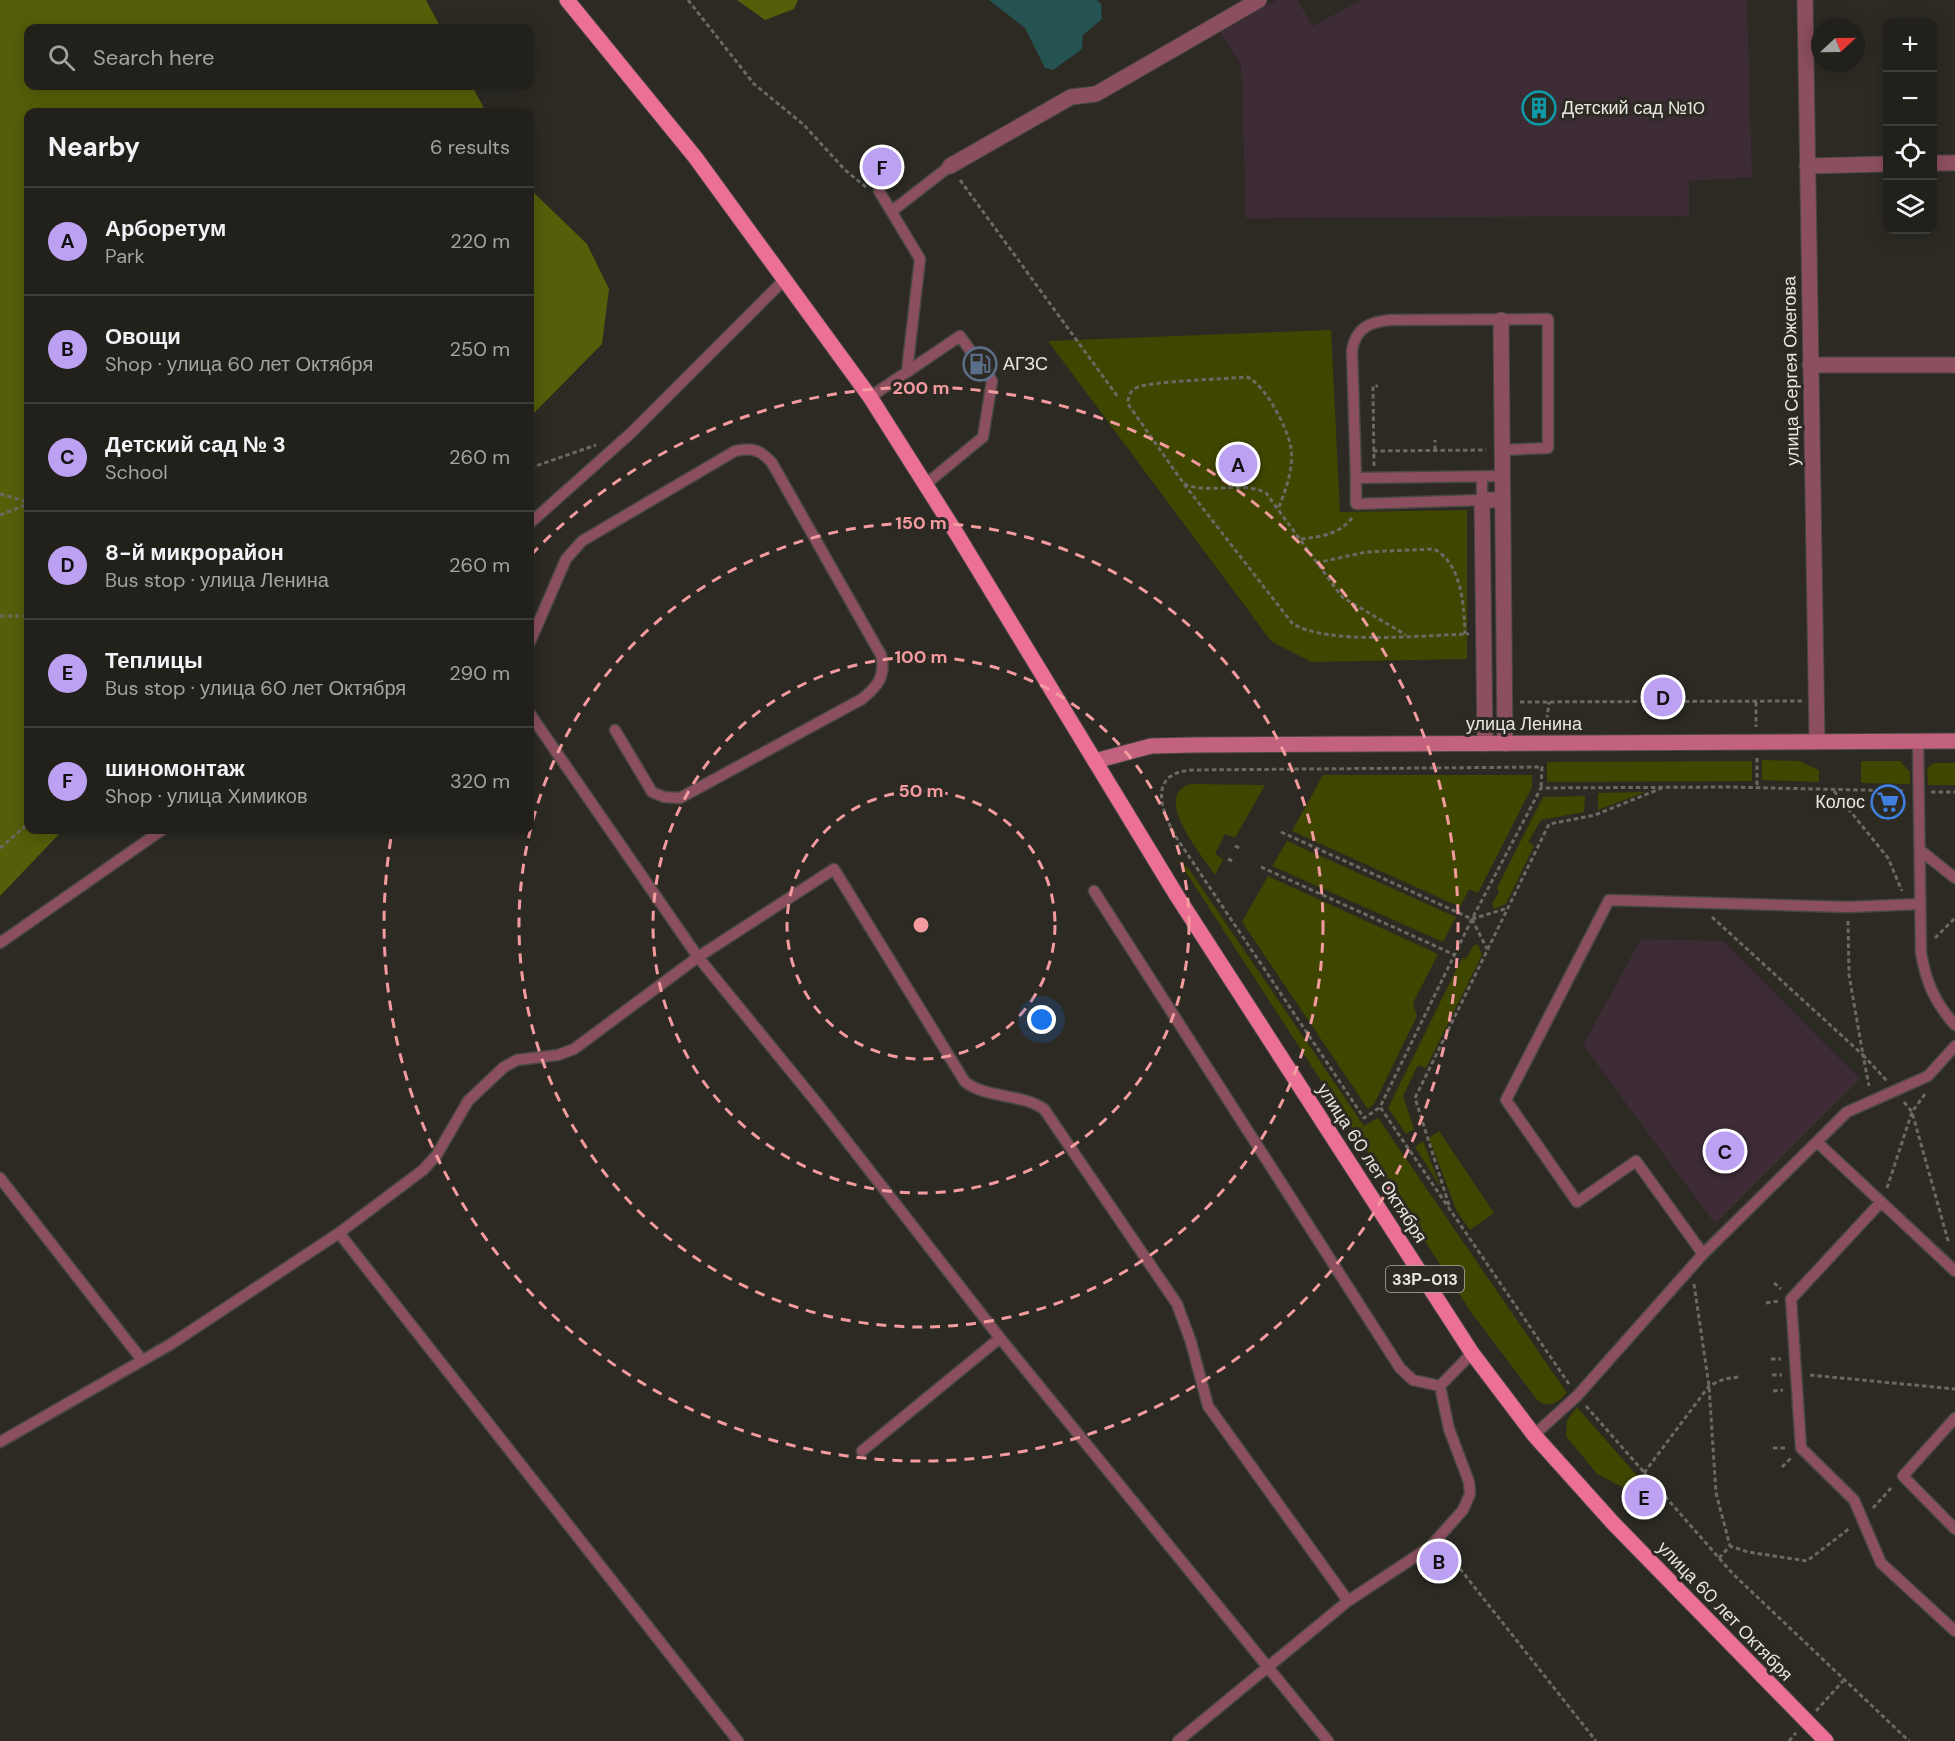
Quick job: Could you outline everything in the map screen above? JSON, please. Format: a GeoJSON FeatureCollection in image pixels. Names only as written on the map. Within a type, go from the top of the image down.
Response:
{"type":"FeatureCollection","features":[{"type":"Feature","properties":{"kind":"main road","name":"33Р-013"},"geometry":{"type":"LineString","coordinates":[[567,0],[695,158],[870,397],[926,484],[1095,761]]}},
{"type":"Feature","properties":{"kind":"main road","name":"улица Ленина"},"geometry":{"type":"LineString","coordinates":[[1095,761],[1131,750],[1162,746],[1955,741]]}},
{"type":"Feature","properties":{"kind":"main road","name":"улица 60 лет Октября"},"geometry":{"type":"LineString","coordinates":[[1095,761],[1183,906],[1472,1353],[1534,1435],[1621,1532],[1826,1741]]}},
{"type":"Feature","properties":{"kind":"street"},"geometry":{"type":"LineString","coordinates":[[950,166],[1071,97],[1096,94],[1259,0]]}},
{"type":"Feature","properties":{"kind":"street","name":"улица Сергея Ожегова"},"geometry":{"type":"LineString","coordinates":[[1805,0],[1817,741]]}},
{"type":"Feature","properties":{"kind":"street"},"geometry":{"type":"LineString","coordinates":[[1937,164],[1955,163]]}},
{"type":"Feature","properties":{"kind":"street"},"geometry":{"type":"LineString","coordinates":[[1807,166],[1883,164]]}},
{"type":"Feature","properties":{"kind":"street"},"geometry":{"type":"LineString","coordinates":[[1501,320],[1496,452],[1503,476],[1505,744]]}},
{"type":"Feature","properties":{"kind":"street"},"geometry":{"type":"LineString","coordinates":[[1810,365],[1955,365]]}},
{"type":"Feature","properties":{"kind":"street"},"geometry":{"type":"LineString","coordinates":[[1485,744],[1482,500],[1503,500]]}},
{"type":"Feature","properties":{"kind":"lane"},"geometry":{"type":"LineString","coordinates":[[892,211],[950,166]]}},
{"type":"Feature","properties":{"kind":"lane"},"geometry":{"type":"LineString","coordinates":[[879,191],[920,258],[907,371]]}},
{"type":"Feature","properties":{"kind":"lane"},"geometry":{"type":"LineString","coordinates":[[534,519],[631,433],[785,279]]}},
{"type":"Feature","properties":{"kind":"lane"},"geometry":{"type":"LineString","coordinates":[[1482,477],[1482,500],[1356,504],[1352,350],[1358,332],[1372,322],[1390,320],[1548,319],[1548,448],[1496,452]]}},
{"type":"Feature","properties":{"kind":"lane"},"geometry":{"type":"LineString","coordinates":[[870,397],[960,336],[992,381],[983,437],[926,484]]}},
{"type":"Feature","properties":{"kind":"lane"},"geometry":{"type":"LineString","coordinates":[[534,633],[566,559],[582,541],[735,451],[749,448],[763,452],[772,463],[882,655],[884,668],[882,678],[862,699],[680,798],[664,797],[652,792],[615,730]]}},
{"type":"Feature","properties":{"kind":"lane"},"geometry":{"type":"LineString","coordinates":[[1356,478],[1503,476]]}},
{"type":"Feature","properties":{"kind":"lane"},"geometry":{"type":"LineString","coordinates":[[534,720],[698,957],[817,1103],[1000,1338],[1328,1741]]}},
{"type":"Feature","properties":{"kind":"lane"},"geometry":{"type":"LineString","coordinates":[[1918,741],[1921,953],[1926,981],[1934,998],[1955,1025]]}},
{"type":"Feature","properties":{"kind":"lane"},"geometry":{"type":"LineString","coordinates":[[0,943],[156,834]]}},
{"type":"Feature","properties":{"kind":"lane"},"geometry":{"type":"LineString","coordinates":[[1920,850],[1955,878]]}},
{"type":"Feature","properties":{"kind":"lane"},"geometry":{"type":"LineString","coordinates":[[0,1442],[142,1360],[339,1233],[423,1170],[436,1156],[468,1101],[487,1080],[517,1060],[558,1055],[574,1049],[698,957],[834,869],[965,1082],[975,1089],[1018,1098],[1044,1109],[1177,1304],[1191,1342],[1208,1406],[1348,1601]]}},
{"type":"Feature","properties":{"kind":"lane"},"geometry":{"type":"LineString","coordinates":[[1094,891],[1400,1368],[1413,1380],[1440,1386]]}},
{"type":"Feature","properties":{"kind":"lane"},"geometry":{"type":"LineString","coordinates":[[1703,1254],[1636,1161],[1577,1202],[1506,1100],[1609,900],[1848,907],[1919,904]]}},
{"type":"Feature","properties":{"kind":"lane"},"geometry":{"type":"LineString","coordinates":[[1534,1435],[1577,1396],[1703,1254],[1847,1112],[1928,1076],[1955,1046]]}},
{"type":"Feature","properties":{"kind":"lane"},"geometry":{"type":"LineString","coordinates":[[1817,1142],[1955,1271]]}},
{"type":"Feature","properties":{"kind":"lane"},"geometry":{"type":"LineString","coordinates":[[0,1178],[142,1360]]}},
{"type":"Feature","properties":{"kind":"lane"},"geometry":{"type":"LineString","coordinates":[[1881,1202],[1791,1299],[1798,1374],[1801,1448],[1854,1500],[1881,1563],[1955,1631]]}},
{"type":"Feature","properties":{"kind":"lane"},"geometry":{"type":"LineString","coordinates":[[339,1233],[738,1741]]}},
{"type":"Feature","properties":{"kind":"lane"},"geometry":{"type":"LineString","coordinates":[[862,1451],[1000,1338]]}},
{"type":"Feature","properties":{"kind":"lane"},"geometry":{"type":"LineString","coordinates":[[1440,1386],[1472,1353]]}},
{"type":"Feature","properties":{"kind":"lane"},"geometry":{"type":"LineString","coordinates":[[1178,1741],[1348,1601],[1437,1540],[1463,1510],[1470,1494],[1469,1482],[1444,1410],[1440,1386]]}},
{"type":"Feature","properties":{"kind":"lane"},"geometry":{"type":"LineString","coordinates":[[1955,1418],[1903,1476],[1955,1529]]}},
{"type":"Feature","properties":{"kind":"path"},"geometry":{"type":"LineString","coordinates":[[688,0],[754,84],[804,125],[845,170],[869,189],[879,191]]}},
{"type":"Feature","properties":{"kind":"path"},"geometry":{"type":"LineString","coordinates":[[950,166],[1118,397]]}},
{"type":"Feature","properties":{"kind":"path"},"geometry":{"type":"LineString","coordinates":[[1279,507],[1289,476],[1291,448],[1261,386],[1247,377],[1150,384],[1134,388],[1130,393],[1128,404],[1184,484],[1285,616],[1301,629],[1330,636],[1484,634]]}},
{"type":"Feature","properties":{"kind":"path"},"geometry":{"type":"LineString","coordinates":[[1374,478],[1373,386],[1378,386]]}},
{"type":"Feature","properties":{"kind":"path"},"geometry":{"type":"LineString","coordinates":[[1435,450],[1436,440]]}},
{"type":"Feature","properties":{"kind":"path"},"geometry":{"type":"LineString","coordinates":[[534,467],[597,445]]}},
{"type":"Feature","properties":{"kind":"path"},"geometry":{"type":"LineString","coordinates":[[1373,451],[1490,450],[1496,452]]}},
{"type":"Feature","properties":{"kind":"path"},"geometry":{"type":"LineString","coordinates":[[1184,484],[1201,488],[1259,489],[1279,507],[1316,563],[1342,597],[1408,635]]}},
{"type":"Feature","properties":{"kind":"path"},"geometry":{"type":"LineString","coordinates":[[0,494],[24,502]]}},
{"type":"Feature","properties":{"kind":"path"},"geometry":{"type":"LineString","coordinates":[[1301,539],[1319,537],[1338,531],[1352,518],[1356,504]]}},
{"type":"Feature","properties":{"kind":"path"},"geometry":{"type":"LineString","coordinates":[[0,515],[24,505]]}},
{"type":"Feature","properties":{"kind":"path"},"geometry":{"type":"LineString","coordinates":[[1316,563],[1366,552],[1434,549],[1446,559],[1460,586],[1465,634]]}},
{"type":"Feature","properties":{"kind":"path"},"geometry":{"type":"LineString","coordinates":[[0,616],[24,616]]}},
{"type":"Feature","properties":{"kind":"path"},"geometry":{"type":"LineString","coordinates":[[1549,702],[1816,701]]}},
{"type":"Feature","properties":{"kind":"path"},"geometry":{"type":"LineString","coordinates":[[1542,767],[1540,788],[1472,919],[1380,1107],[1364,1118],[1176,837],[1162,810],[1163,788],[1175,774],[1192,770],[1542,767]]}},
{"type":"Feature","properties":{"kind":"path"},"geometry":{"type":"LineString","coordinates":[[1540,788],[1663,787],[1955,792]]}},
{"type":"Feature","properties":{"kind":"path"},"geometry":{"type":"LineString","coordinates":[[1451,1211],[1415,1098],[1549,824],[1595,815],[1663,787]]}},
{"type":"Feature","properties":{"kind":"path"},"geometry":{"type":"LineString","coordinates":[[1834,790],[1888,858],[1907,904]]}},
{"type":"Feature","properties":{"kind":"path"},"geometry":{"type":"LineString","coordinates":[[0,848],[24,827]]}},
{"type":"Feature","properties":{"kind":"path"},"geometry":{"type":"LineString","coordinates":[[1281,832],[1472,919],[1487,950]]}},
{"type":"Feature","properties":{"kind":"path"},"geometry":{"type":"LineString","coordinates":[[1235,846],[1242,849]]}},
{"type":"Feature","properties":{"kind":"path"},"geometry":{"type":"LineString","coordinates":[[1228,859],[1235,862]]}},
{"type":"Feature","properties":{"kind":"path"},"geometry":{"type":"LineString","coordinates":[[1261,867],[1455,955]]}},
{"type":"Feature","properties":{"kind":"path"},"geometry":{"type":"LineString","coordinates":[[1695,902],[1863,1055],[1872,1101]]}},
{"type":"Feature","properties":{"kind":"path"},"geometry":{"type":"LineString","coordinates":[[1472,919],[1508,908]]}},
{"type":"Feature","properties":{"kind":"path"},"geometry":{"type":"LineString","coordinates":[[1921,953],[1955,918]]}},
{"type":"Feature","properties":{"kind":"path"},"geometry":{"type":"LineString","coordinates":[[1881,1202],[1912,1112],[1928,1090]]}},
{"type":"Feature","properties":{"kind":"path"},"geometry":{"type":"LineString","coordinates":[[1380,1107],[1577,1396],[1719,1558],[1843,1681],[1909,1741]]}},
{"type":"Feature","properties":{"kind":"path"},"geometry":{"type":"LineString","coordinates":[[1692,1268],[1709,1386],[1716,1493],[1730,1546]]}},
{"type":"Feature","properties":{"kind":"path"},"geometry":{"type":"LineString","coordinates":[[1772,1375],[1798,1374],[1955,1389]]}},
{"type":"Feature","properties":{"kind":"path"},"geometry":{"type":"LineString","coordinates":[[1644,1473],[1709,1386],[1724,1379],[1738,1377]]}},
{"type":"Feature","properties":{"kind":"path"},"geometry":{"type":"LineString","coordinates":[[1730,1546],[1748,1552],[1807,1561],[1862,1519],[1903,1476]]}},
{"type":"Feature","properties":{"kind":"path"},"geometry":{"type":"LineString","coordinates":[[1437,1540],[1596,1741]]}},
{"type":"Feature","properties":{"kind":"path"},"geometry":{"type":"LineString","coordinates":[[1719,1558],[1730,1546]]}},
{"type":"Feature","properties":{"kind":"shaded area"},"geometry":{"type":"Polygon","coordinates":[[[1276,0],[1297,0],[1313,26],[1361,0],[1747,0],[1752,177],[1689,181],[1689,216],[1246,218],[1241,65],[1220,32],[1276,0]]]}},
{"type":"Feature","properties":{"kind":"shaded area"},"geometry":{"type":"Polygon","coordinates":[[[1641,939],[1723,941],[1860,1079],[1715,1224],[1583,1045],[1641,939]]]}},
{"type":"Feature","properties":{"kind":"green space"},"geometry":{"type":"Polygon","coordinates":[[[0,0],[426,0],[439,24],[24,24],[24,90],[474,90],[484,108],[24,108],[24,834],[59,834],[0,896],[0,0]]]}},
{"type":"Feature","properties":{"kind":"green space"},"geometry":{"type":"Polygon","coordinates":[[[737,0],[798,0],[794,9],[765,20],[737,0]]]}},
{"type":"Feature","properties":{"kind":"green space"},"geometry":{"type":"Polygon","coordinates":[[[534,193],[587,244],[609,289],[602,344],[534,413],[534,193]]]}},
{"type":"Feature","properties":{"kind":"green space"},"geometry":{"type":"Polygon","coordinates":[[[1331,330],[1340,512],[1467,510],[1467,659],[1311,662],[1271,641],[1048,341],[1331,330]]]}},
{"type":"Feature","properties":{"kind":"green space"},"geometry":{"type":"Polygon","coordinates":[[[1762,760],[1799,761],[1819,770],[1819,782],[1762,780],[1762,760]]]}},
{"type":"Feature","properties":{"kind":"green space"},"geometry":{"type":"Polygon","coordinates":[[[1752,761],[1752,781],[1547,782],[1547,762],[1752,761]]]}},
{"type":"Feature","properties":{"kind":"green space"},"geometry":{"type":"Polygon","coordinates":[[[1861,761],[1900,761],[1910,772],[1910,784],[1861,783],[1861,761]]]}},
{"type":"Feature","properties":{"kind":"green space"},"geometry":{"type":"Polygon","coordinates":[[[1934,763],[1955,763],[1955,785],[1928,785],[1927,768],[1934,763]]]}},
{"type":"Feature","properties":{"kind":"green space"},"geometry":{"type":"Polygon","coordinates":[[[1323,775],[1532,775],[1532,787],[1478,893],[1469,889],[1460,907],[1292,831],[1323,775]]]}},
{"type":"Feature","properties":{"kind":"green space"},"geometry":{"type":"Polygon","coordinates":[[[1191,784],[1265,785],[1235,838],[1225,834],[1215,854],[1223,859],[1215,875],[1191,841],[1177,813],[1176,801],[1180,791],[1191,784]]]}},
{"type":"Feature","properties":{"kind":"green space"},"geometry":{"type":"Polygon","coordinates":[[[1645,792],[1598,810],[1598,793],[1645,792]]]}},
{"type":"Feature","properties":{"kind":"green space"},"geometry":{"type":"Polygon","coordinates":[[[1585,796],[1584,812],[1541,820],[1528,842],[1534,846],[1506,904],[1494,909],[1492,904],[1499,892],[1497,888],[1543,797],[1585,796]]]}},
{"type":"Feature","properties":{"kind":"green space"},"geometry":{"type":"Polygon","coordinates":[[[1287,841],[1456,917],[1443,942],[1272,866],[1287,841]]]}},
{"type":"Feature","properties":{"kind":"green space"},"geometry":{"type":"Polygon","coordinates":[[[1178,860],[1189,869],[1364,1126],[1378,1118],[1567,1393],[1557,1402],[1547,1404],[1538,1401],[1471,1312],[1178,860]]]}},
{"type":"Feature","properties":{"kind":"green space"},"geometry":{"type":"Polygon","coordinates":[[[1268,876],[1438,954],[1413,1003],[1417,1016],[1374,1104],[1368,1109],[1242,922],[1268,876]]]}},
{"type":"Feature","properties":{"kind":"green space"},"geometry":{"type":"Polygon","coordinates":[[[1478,944],[1482,955],[1426,1068],[1418,1065],[1403,1096],[1414,1129],[1406,1134],[1388,1108],[1462,958],[1466,959],[1473,946],[1478,944]]]}},
{"type":"Feature","properties":{"kind":"green space"},"geometry":{"type":"Polygon","coordinates":[[[1439,1131],[1494,1213],[1470,1230],[1457,1212],[1429,1138],[1439,1131]]]}},
{"type":"Feature","properties":{"kind":"green space"},"geometry":{"type":"Polygon","coordinates":[[[1423,1141],[1441,1188],[1415,1147],[1423,1141]]]}},
{"type":"Feature","properties":{"kind":"green space"},"geometry":{"type":"Polygon","coordinates":[[[1577,1407],[1639,1478],[1626,1489],[1597,1474],[1566,1436],[1567,1420],[1577,1407]]]}},
{"type":"Feature","properties":{"kind":"water"},"geometry":{"type":"Polygon","coordinates":[[[989,0],[1097,0],[1101,4],[1102,19],[1083,35],[1082,49],[1053,70],[1045,68],[1025,28],[989,0]]]}},
{"type":"Feature","properties":{"kind":"place","name":"Детский сад №10"},"geometry":{"type":"Point","coordinates":[1539,108]}},
{"type":"Feature","properties":{"kind":"place","name":"шиномонтаж"},"geometry":{"type":"Point","coordinates":[882,167]}},
{"type":"Feature","properties":{"kind":"place","name":"АГЗС"},"geometry":{"type":"Point","coordinates":[980,364]}},
{"type":"Feature","properties":{"kind":"place","name":"Арборетум"},"geometry":{"type":"Point","coordinates":[1238,464]}},
{"type":"Feature","properties":{"kind":"place","name":"8-й микрорайон"},"geometry":{"type":"Point","coordinates":[1663,697]}},
{"type":"Feature","properties":{"kind":"place","name":"Колос"},"geometry":{"type":"Point","coordinates":[1888,802]}},
{"type":"Feature","properties":{"kind":"place","name":"Детский сад № 3"},"geometry":{"type":"Point","coordinates":[1725,1151]}},
{"type":"Feature","properties":{"kind":"place","name":"Теплицы"},"geometry":{"type":"Point","coordinates":[1644,1497]}},
{"type":"Feature","properties":{"kind":"place","name":"Овощи"},"geometry":{"type":"Point","coordinates":[1439,1561]}}]}
